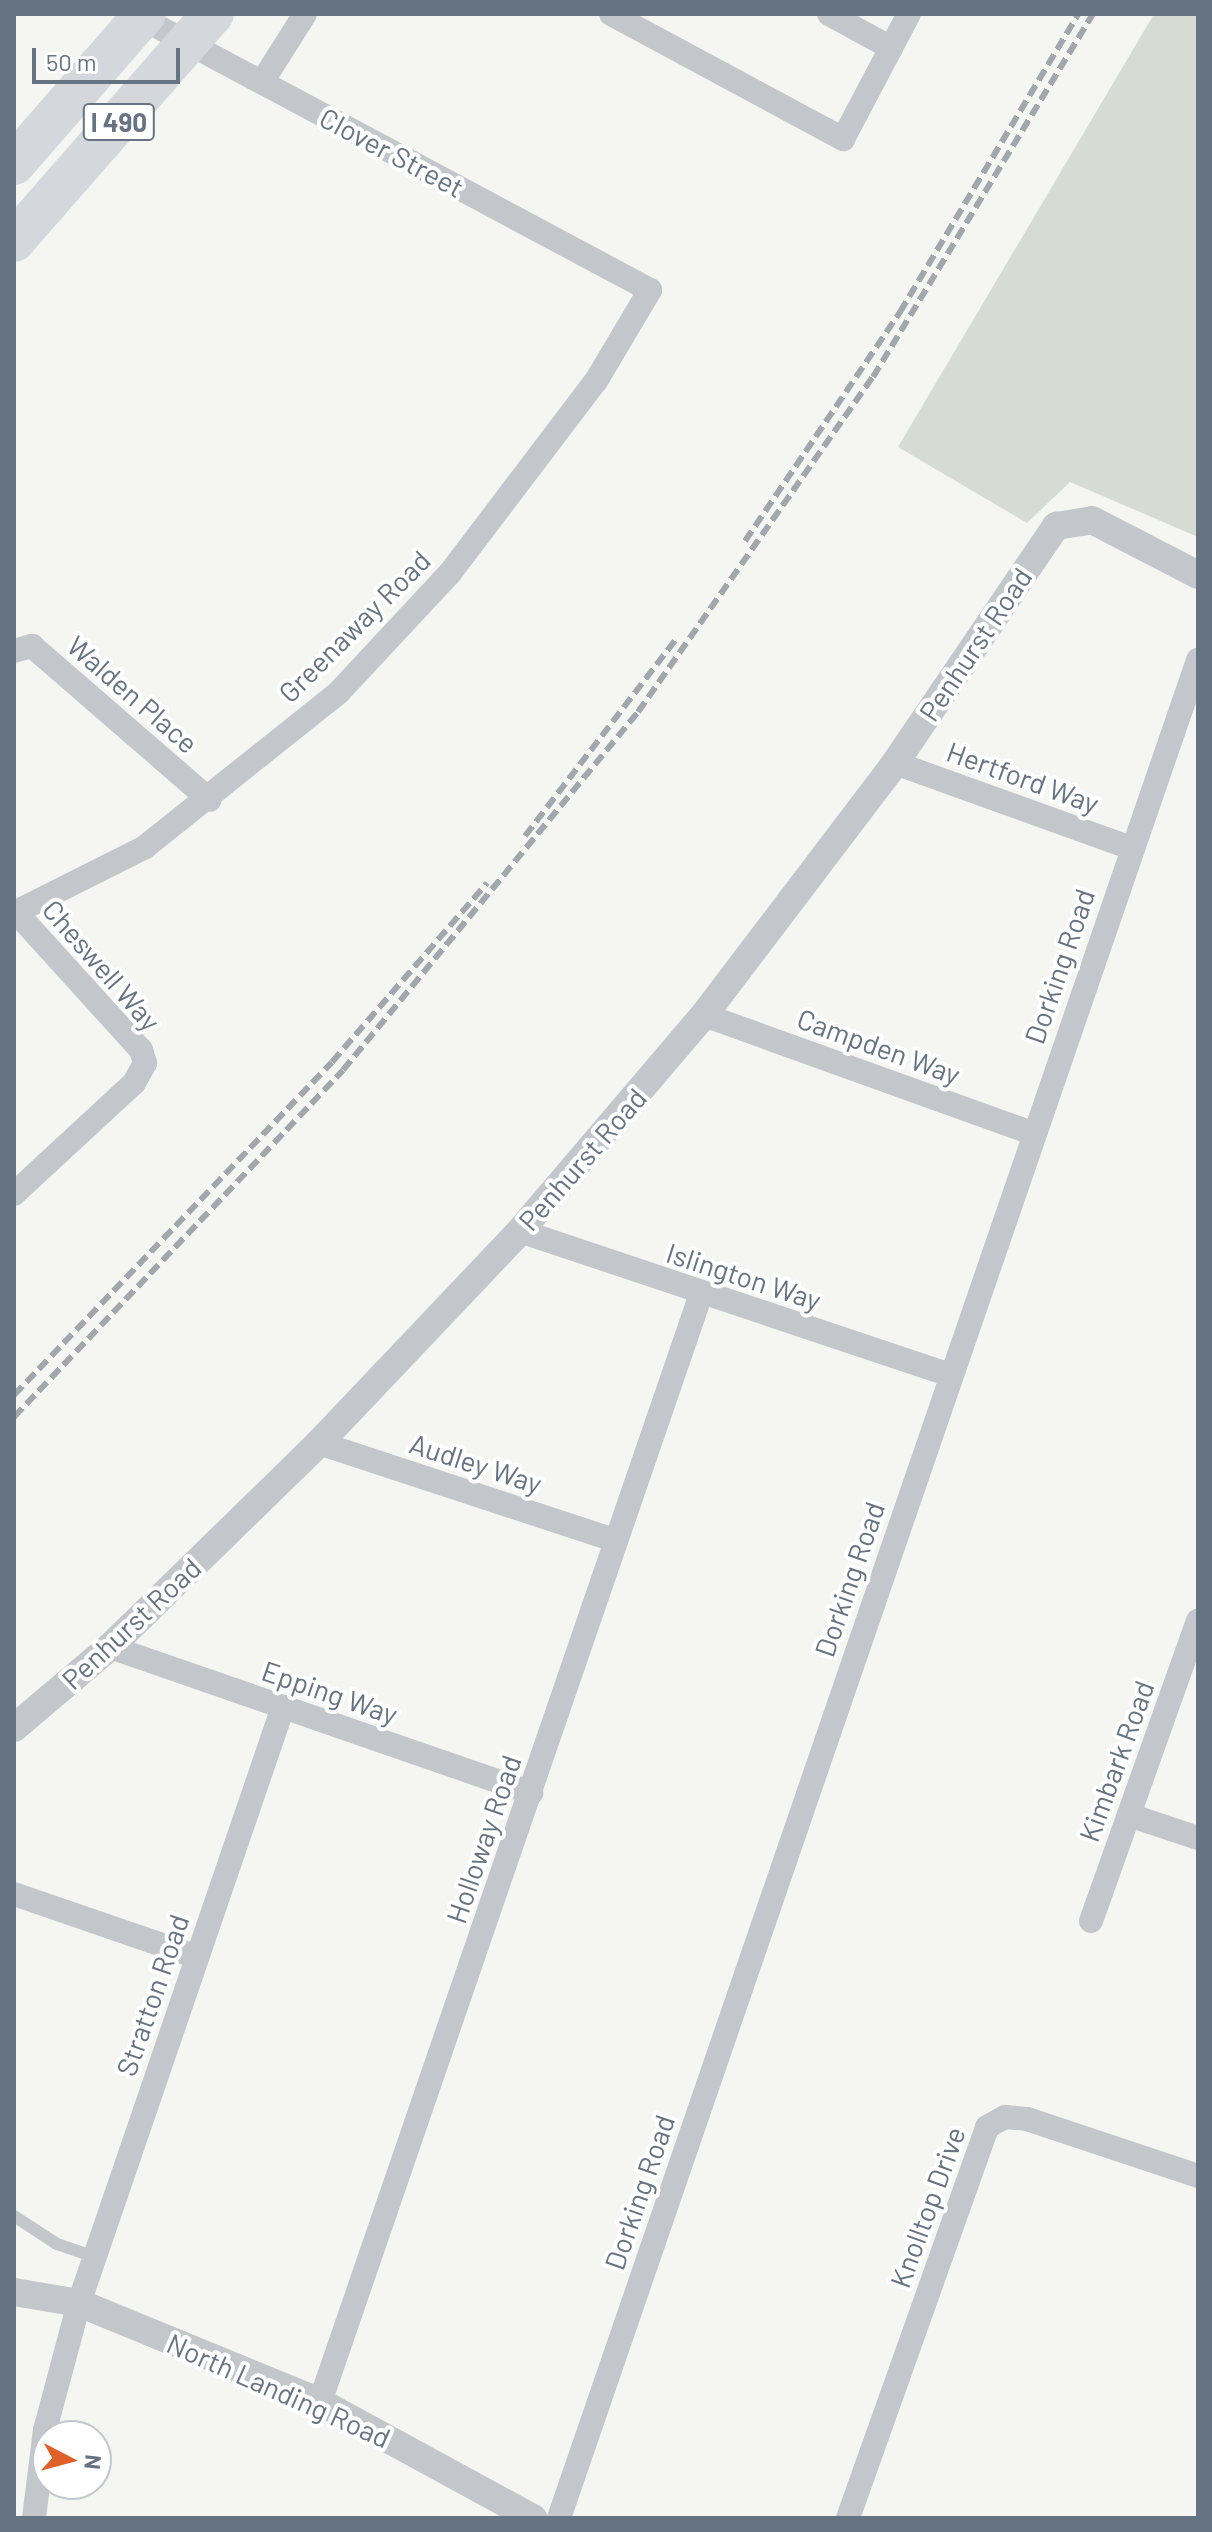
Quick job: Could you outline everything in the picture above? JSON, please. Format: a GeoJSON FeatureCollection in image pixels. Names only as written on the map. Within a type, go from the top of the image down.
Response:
{"type":"FeatureCollection","features":[{"type":"Feature","properties":{"kind":"highway","name":"I 490"},"geometry":{"type":"LineString","coordinates":[[14,164],[28,144],[145,14]]}},
{"type":"Feature","properties":{"kind":"highway","name":"I 490"},"geometry":{"type":"LineString","coordinates":[[17,238],[213,14]]}},
{"type":"Feature","properties":{"kind":"street","name":"Clover Street"},"geometry":{"type":"LineString","coordinates":[[134,14],[650,290]]}},
{"type":"Feature","properties":{"kind":"street"},"geometry":{"type":"LineString","coordinates":[[256,79],[305,14]]}},
{"type":"Feature","properties":{"kind":"street"},"geometry":{"type":"LineString","coordinates":[[611,14],[843,139],[909,14]]}},
{"type":"Feature","properties":{"kind":"street"},"geometry":{"type":"LineString","coordinates":[[829,14],[891,48]]}},
{"type":"Feature","properties":{"kind":"street","name":"Greenaway Road"},"geometry":{"type":"LineString","coordinates":[[15,912],[145,847],[210,800],[339,692],[450,573],[596,381],[650,290]]}},
{"type":"Feature","properties":{"kind":"street","name":"Penhurst Road"},"geometry":{"type":"LineString","coordinates":[[14,1728],[110,1647],[319,1443],[520,1231],[704,1015],[895,763],[1046,538],[1068,520],[1109,527],[1198,575]]}},
{"type":"Feature","properties":{"kind":"street","name":"Walden Place"},"geometry":{"type":"LineString","coordinates":[[14,651],[32,646],[210,800]]}},
{"type":"Feature","properties":{"kind":"street","name":"Dorking Road"},"geometry":{"type":"LineString","coordinates":[[559,2518],[1198,660]]}},
{"type":"Feature","properties":{"kind":"street","name":"Hertford Way"},"geometry":{"type":"LineString","coordinates":[[895,763],[1131,848]]}},
{"type":"Feature","properties":{"kind":"street","name":"Cheswell Way"},"geometry":{"type":"LineString","coordinates":[[14,1194],[134,1083],[145,1063],[141,1050],[15,912]]}},
{"type":"Feature","properties":{"kind":"street","name":"Campden Way"},"geometry":{"type":"LineString","coordinates":[[704,1015],[1034,1134]]}},
{"type":"Feature","properties":{"kind":"street","name":"Islington Way"},"geometry":{"type":"LineString","coordinates":[[520,1231],[951,1375]]}},
{"type":"Feature","properties":{"kind":"street","name":"Holloway Road"},"geometry":{"type":"LineString","coordinates":[[320,2402],[701,1294]]}},
{"type":"Feature","properties":{"kind":"street","name":"Audley Way"},"geometry":{"type":"LineString","coordinates":[[319,1443],[614,1540]]}},
{"type":"Feature","properties":{"kind":"street","name":"Kimbark Road"},"geometry":{"type":"LineString","coordinates":[[1091,1921],[1198,1621]]}},
{"type":"Feature","properties":{"kind":"street","name":"Epping Way"},"geometry":{"type":"LineString","coordinates":[[110,1647],[531,1793]]}},
{"type":"Feature","properties":{"kind":"street","name":"Stratton Road"},"geometry":{"type":"LineString","coordinates":[[34,2518],[45,2430],[79,2303],[283,1707]]}},
{"type":"Feature","properties":{"kind":"street"},"geometry":{"type":"LineString","coordinates":[[1129,1815],[1198,1838]]}},
{"type":"Feature","properties":{"kind":"street"},"geometry":{"type":"LineString","coordinates":[[14,1894],[197,1957]]}},
{"type":"Feature","properties":{"kind":"street","name":"Knolltop Drive"},"geometry":{"type":"LineString","coordinates":[[848,2518],[987,2127],[1005,2117],[1027,2119],[1198,2176]]}},
{"type":"Feature","properties":{"kind":"street","name":"North Landing Road"},"geometry":{"type":"LineString","coordinates":[[14,2292],[79,2303],[320,2402],[533,2518]]}},
{"type":"Feature","properties":{"kind":"lane"},"geometry":{"type":"LineString","coordinates":[[14,2216],[57,2244],[94,2257]]}},
{"type":"Feature","properties":{"kind":"shaded area"},"geometry":{"type":"Polygon","coordinates":[[[1154,14],[1198,14],[1198,537],[1070,482],[1027,523],[898,447],[1154,14]]]}},
{"type":"Feature","properties":{"kind":"railway"},"geometry":{"type":"LineString","coordinates":[[745,541],[900,312],[1078,14]]}},
{"type":"Feature","properties":{"kind":"railway"},"geometry":{"type":"LineString","coordinates":[[14,1417],[343,1070],[638,712],[873,377],[1093,14]]}},
{"type":"Feature","properties":{"kind":"railway"},"geometry":{"type":"LineString","coordinates":[[525,836],[676,639]]}},
{"type":"Feature","properties":{"kind":"railway"},"geometry":{"type":"LineString","coordinates":[[14,1395],[332,1062],[487,883]]}}]}
